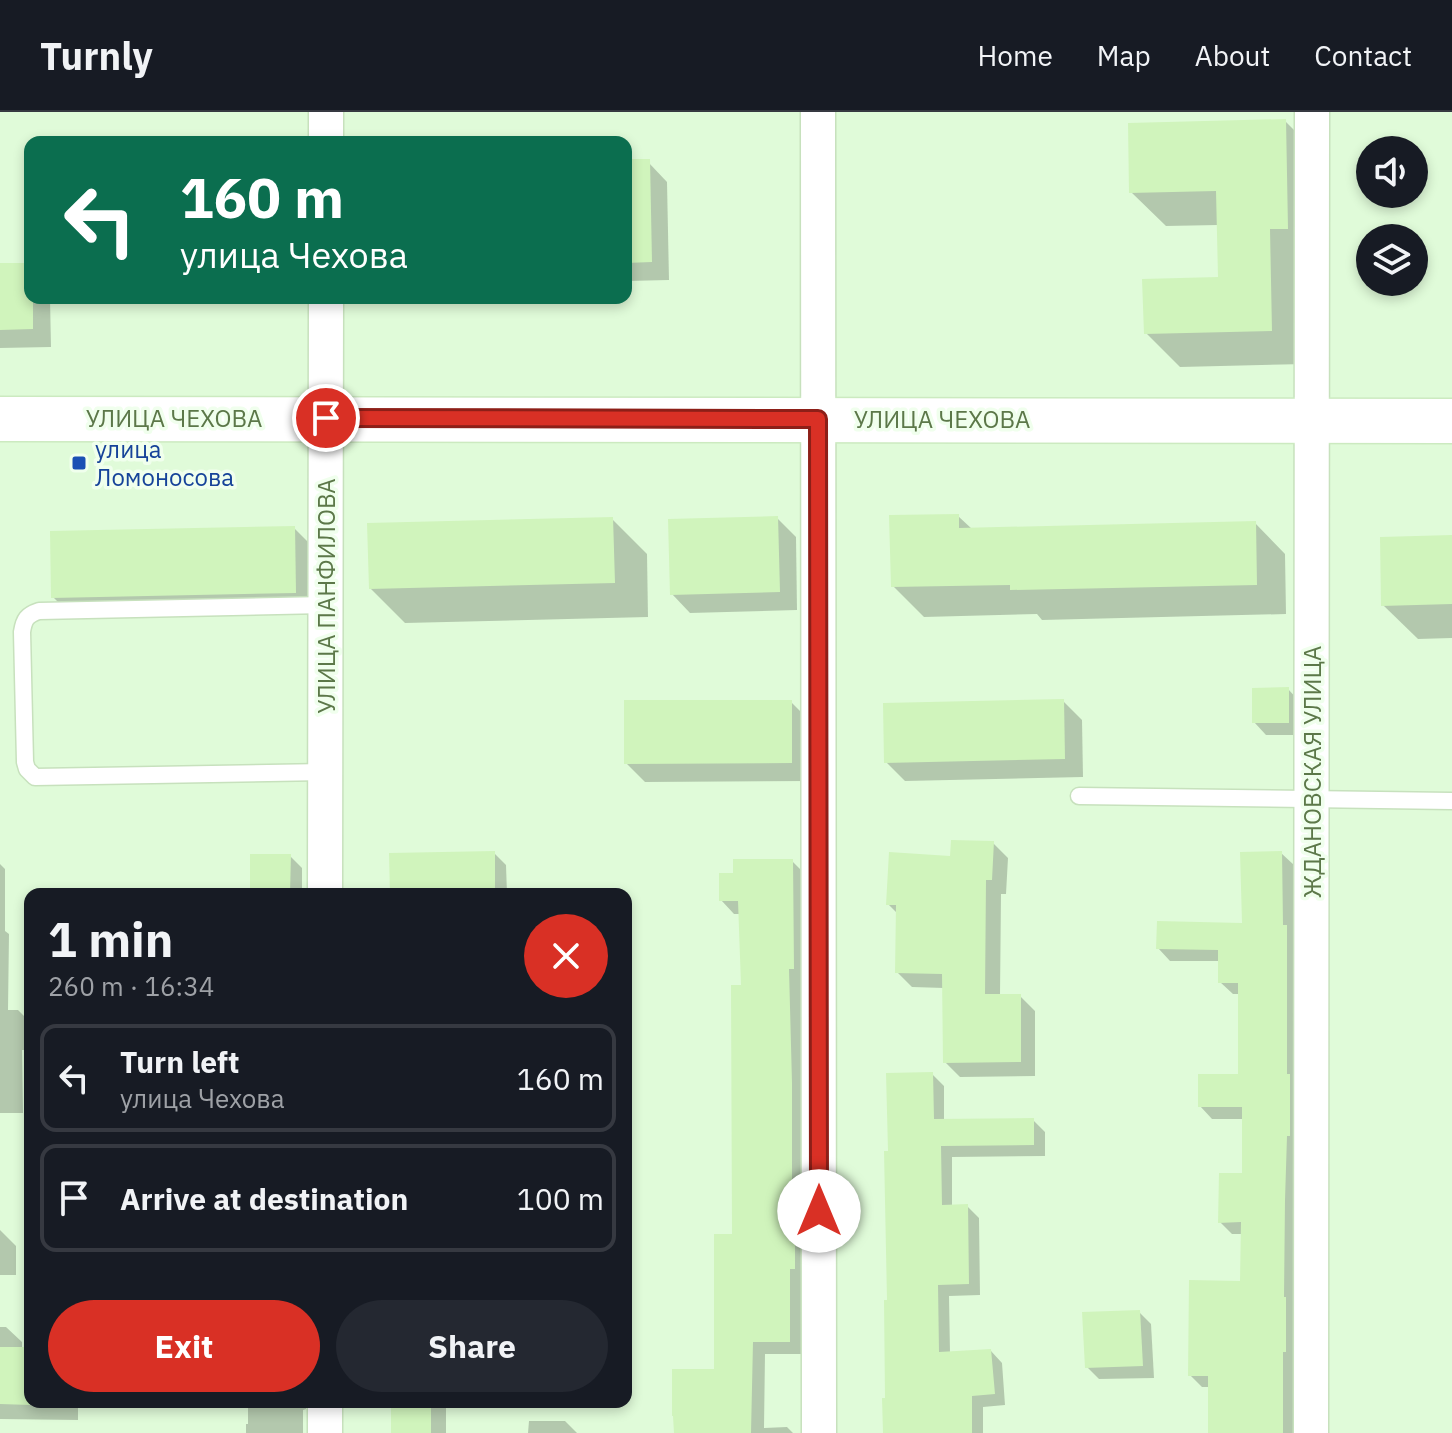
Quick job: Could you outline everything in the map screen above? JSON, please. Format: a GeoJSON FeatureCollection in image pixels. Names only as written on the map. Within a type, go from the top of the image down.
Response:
{"type":"FeatureCollection","features":[{"type":"Feature","properties":{"kind":"main road","name":"УЛИЦА ЧЕХОВА"},"geometry":{"type":"LineString","coordinates":[[0,419],[1452,421]]}},
{"type":"Feature","properties":{"kind":"street"},"geometry":{"type":"LineString","coordinates":[[326,112],[326,136]]}},
{"type":"Feature","properties":{"kind":"street"},"geometry":{"type":"LineString","coordinates":[[818,112],[819,1433]]}},
{"type":"Feature","properties":{"kind":"street","name":"ЖДАНОВСКАЯ УЛИЦА"},"geometry":{"type":"LineString","coordinates":[[1311,1433],[1312,112]]}},
{"type":"Feature","properties":{"kind":"street","name":"УЛИЦА ПАНФИЛОВА"},"geometry":{"type":"LineString","coordinates":[[325,888],[326,304]]}},
{"type":"Feature","properties":{"kind":"street"},"geometry":{"type":"LineString","coordinates":[[325,1408],[325,1433]]}},
{"type":"Feature","properties":{"kind":"lane"},"geometry":{"type":"LineString","coordinates":[[325,605],[39,611],[27,617],[22,632],[25,762],[35,777],[325,772]]}},
{"type":"Feature","properties":{"kind":"lane"},"geometry":{"type":"LineString","coordinates":[[1079,796],[1452,801]]}},
{"type":"Feature","properties":{"kind":"shaded area"},"geometry":{"type":"Polygon","coordinates":[[[0,112],[1452,112],[1452,1433],[0,1433],[0,112]]]}},
{"type":"Feature","properties":{"kind":"building"},"geometry":{"type":"Polygon","coordinates":[[[1286,119],[1288,229],[1270,229],[1272,331],[1144,334],[1142,279],[1218,277],[1216,191],[1129,193],[1128,123],[1286,119]]]}},
{"type":"Feature","properties":{"kind":"building"},"geometry":{"type":"Polygon","coordinates":[[[632,159],[650,159],[652,262],[632,263],[632,159]]]}},
{"type":"Feature","properties":{"kind":"building"},"geometry":{"type":"Polygon","coordinates":[[[0,263],[24,263],[24,304],[33,304],[33,329],[0,330],[0,263]]]}},
{"type":"Feature","properties":{"kind":"building"},"geometry":{"type":"Polygon","coordinates":[[[959,514],[959,528],[1256,521],[1257,585],[1010,590],[1010,585],[891,587],[889,515],[959,514]]]}},
{"type":"Feature","properties":{"kind":"building"},"geometry":{"type":"Polygon","coordinates":[[[778,516],[780,592],[670,595],[668,519],[778,516]]]}},
{"type":"Feature","properties":{"kind":"building"},"geometry":{"type":"Polygon","coordinates":[[[613,517],[615,583],[369,589],[367,523],[613,517]]]}},
{"type":"Feature","properties":{"kind":"building"},"geometry":{"type":"Polygon","coordinates":[[[295,526],[296,593],[51,598],[50,531],[295,526]]]}},
{"type":"Feature","properties":{"kind":"building"},"geometry":{"type":"Polygon","coordinates":[[[1452,535],[1452,604],[1381,606],[1380,537],[1452,535]]]}},
{"type":"Feature","properties":{"kind":"building"},"geometry":{"type":"Polygon","coordinates":[[[1289,687],[1289,723],[1252,723],[1252,688],[1289,687]]]}},
{"type":"Feature","properties":{"kind":"building"},"geometry":{"type":"Polygon","coordinates":[[[1064,699],[1065,759],[884,763],[883,703],[1064,699]]]}},
{"type":"Feature","properties":{"kind":"building"},"geometry":{"type":"Polygon","coordinates":[[[624,700],[792,700],[792,763],[624,764],[624,700]]]}},
{"type":"Feature","properties":{"kind":"building"},"geometry":{"type":"Polygon","coordinates":[[[951,840],[994,841],[992,880],[986,880],[985,994],[1021,994],[1021,1062],[943,1063],[942,974],[895,973],[896,905],[886,905],[889,852],[950,856],[951,840]]]}},
{"type":"Feature","properties":{"kind":"building"},"geometry":{"type":"Polygon","coordinates":[[[495,851],[495,888],[390,888],[389,853],[495,851]]]}},
{"type":"Feature","properties":{"kind":"building"},"geometry":{"type":"Polygon","coordinates":[[[1282,851],[1283,925],[1287,925],[1287,1074],[1290,1074],[1290,1136],[1287,1136],[1285,1200],[1283,1433],[1208,1433],[1208,1376],[1188,1376],[1189,1280],[1240,1281],[1241,1222],[1218,1223],[1219,1173],[1242,1173],[1242,1107],[1198,1107],[1198,1074],[1238,1074],[1238,983],[1218,983],[1218,950],[1156,949],[1157,921],[1242,923],[1240,852],[1282,851]]]}},
{"type":"Feature","properties":{"kind":"building"},"geometry":{"type":"Polygon","coordinates":[[[250,854],[291,854],[290,888],[250,888],[250,854]]]}},
{"type":"Feature","properties":{"kind":"building"},"geometry":{"type":"Polygon","coordinates":[[[733,859],[793,859],[794,969],[789,969],[795,1269],[790,1269],[790,1342],[753,1342],[751,1433],[674,1433],[672,1369],[714,1369],[714,1234],[732,1234],[731,985],[741,985],[738,901],[719,901],[719,873],[733,873],[733,859]]]}},
{"type":"Feature","properties":{"kind":"building"},"geometry":{"type":"Polygon","coordinates":[[[933,1072],[934,1119],[1034,1118],[1034,1145],[941,1146],[942,1205],[968,1204],[969,1284],[938,1285],[939,1352],[991,1349],[995,1394],[972,1396],[972,1433],[883,1433],[884,1300],[887,1300],[886,1073],[933,1072]]]}},
{"type":"Feature","properties":{"kind":"building"},"geometry":{"type":"Polygon","coordinates":[[[1140,1310],[1143,1366],[1085,1368],[1082,1312],[1140,1310]]]}},
{"type":"Feature","properties":{"kind":"building"},"geometry":{"type":"Polygon","coordinates":[[[0,1347],[24,1347],[24,1405],[0,1404],[0,1347]]]}},
{"type":"Feature","properties":{"kind":"building"},"geometry":{"type":"Polygon","coordinates":[[[391,1408],[431,1408],[431,1433],[391,1433],[391,1408]]]}},
{"type":"Feature","properties":{"kind":"place","name":"улица Ломоносова"},"geometry":{"type":"Point","coordinates":[79,463]}},
{"type":"Feature","properties":{"kind":"route"},"geometry":{"type":"LineString","coordinates":[[326,418],[818,419],[819,1211]]}}]}
